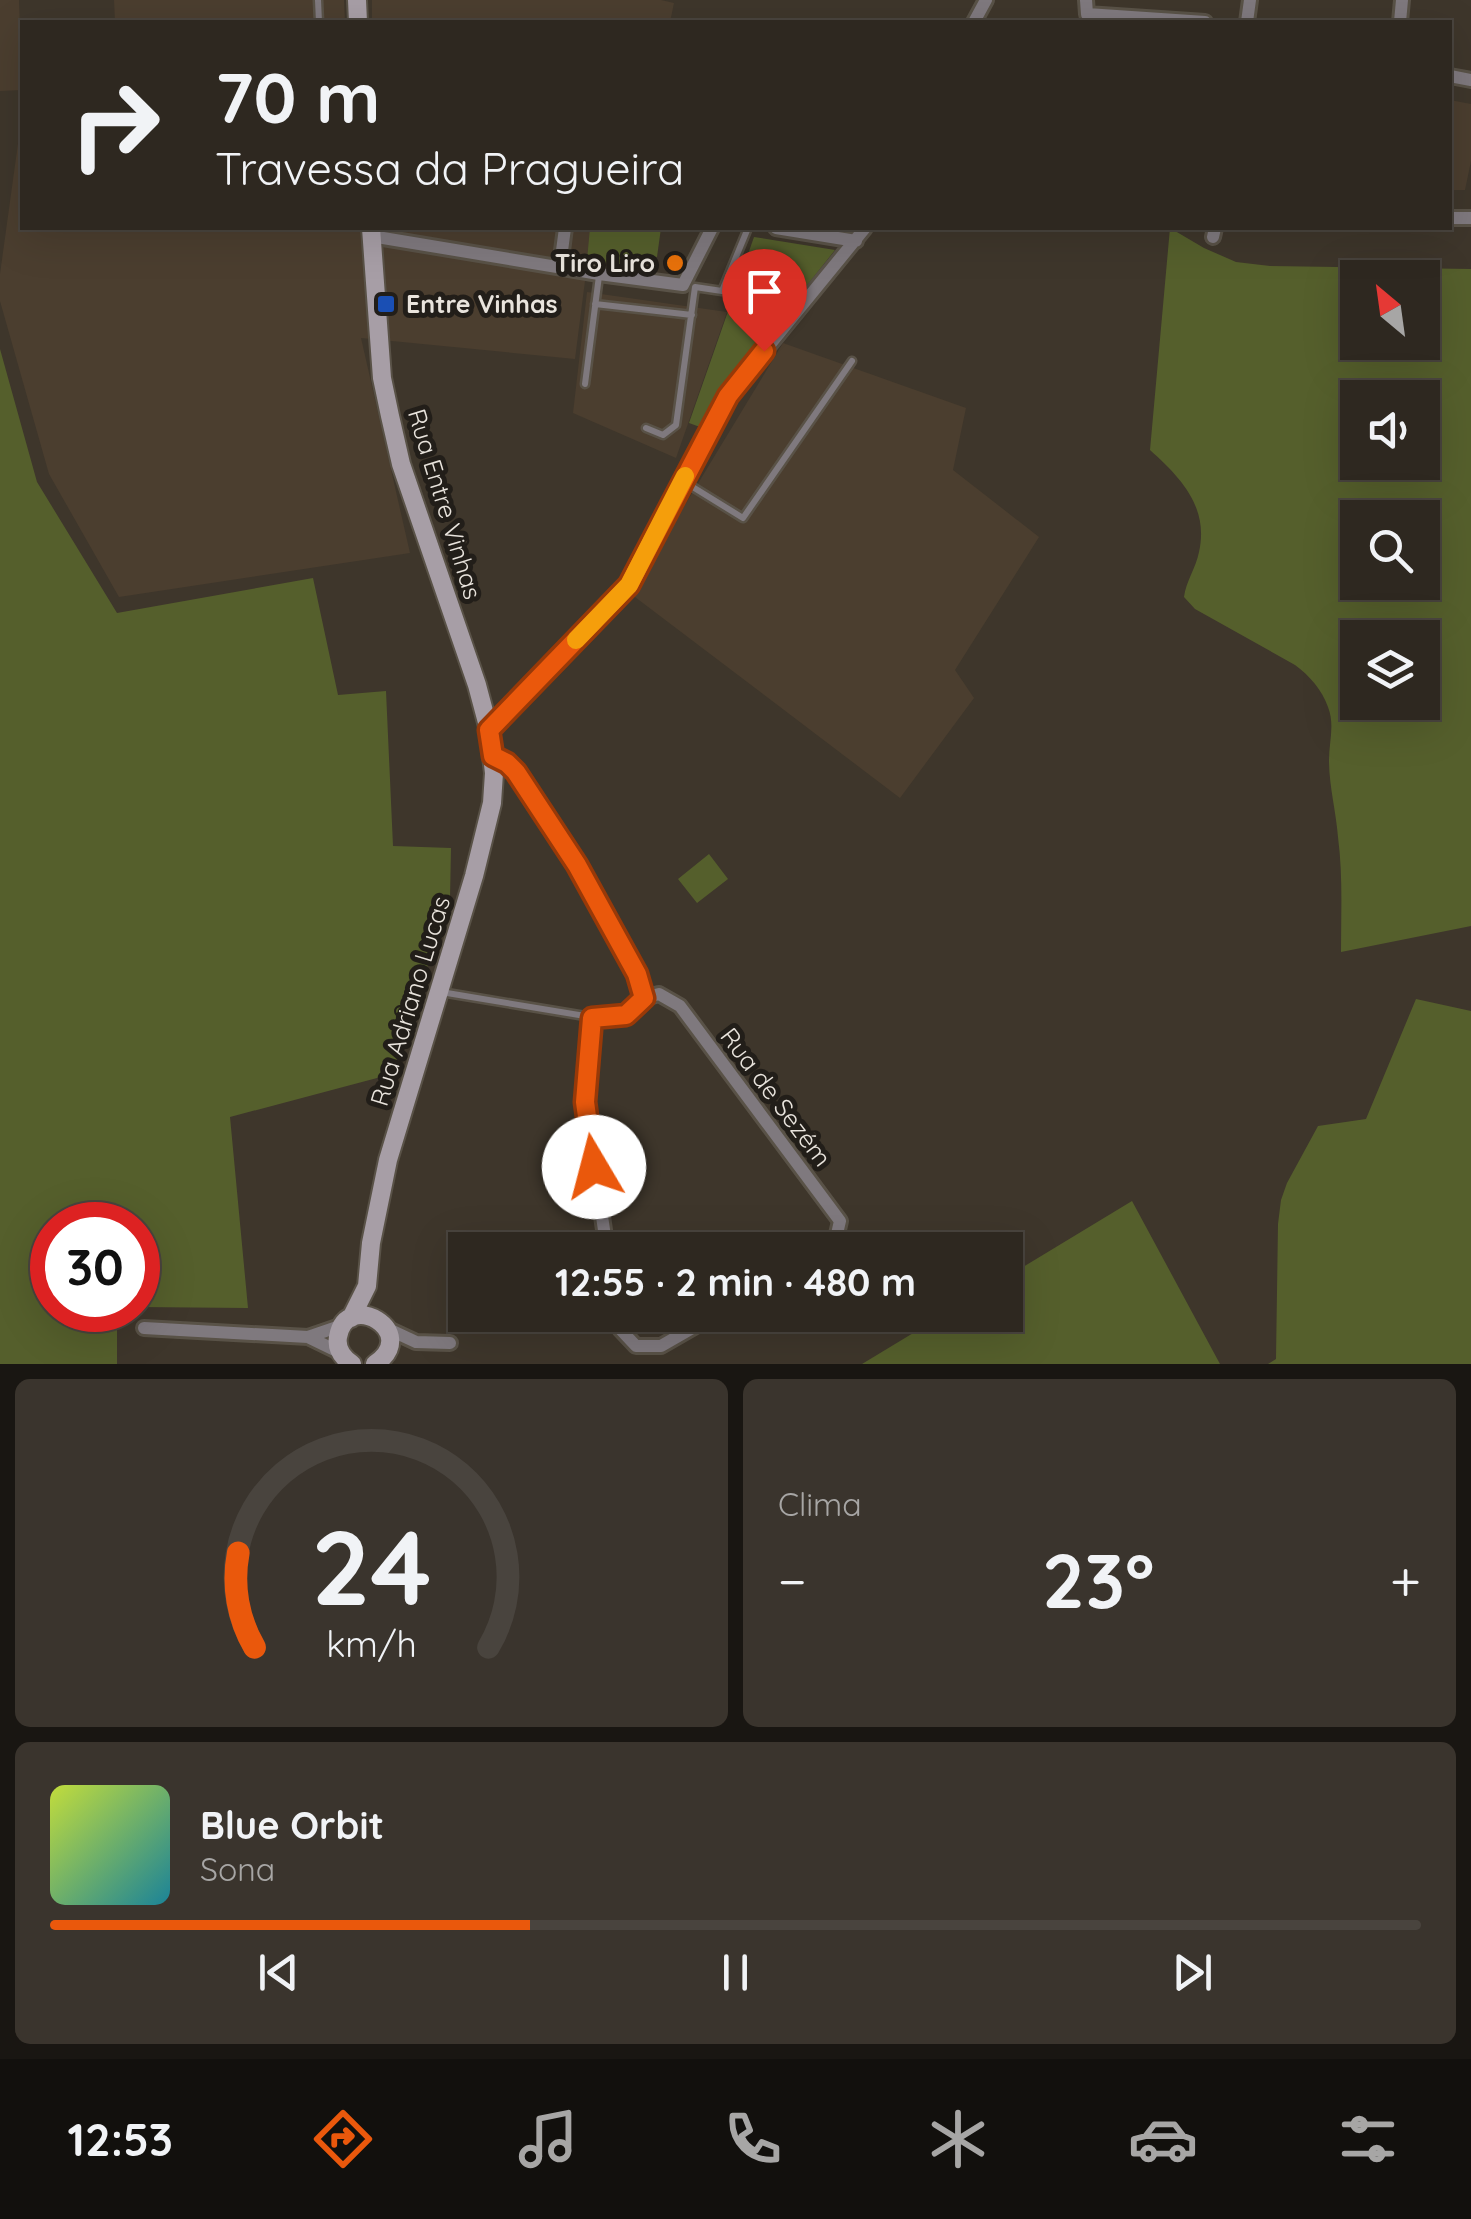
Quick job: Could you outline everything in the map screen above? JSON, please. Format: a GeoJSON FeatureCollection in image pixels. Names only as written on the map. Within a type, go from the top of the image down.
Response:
{"type":"FeatureCollection","features":[{"type":"Feature","properties":{"kind":"street"},"geometry":{"type":"LineString","coordinates":[[1086,0],[1087,14],[1176,20]]}},
{"type":"Feature","properties":{"kind":"street"},"geometry":{"type":"LineString","coordinates":[[560,266],[565,230]]}},
{"type":"Feature","properties":{"kind":"street"},"geometry":{"type":"LineString","coordinates":[[371,232],[599,274],[689,286],[711,230]]}},
{"type":"Feature","properties":{"kind":"street"},"geometry":{"type":"LineString","coordinates":[[787,230],[856,242]]}},
{"type":"Feature","properties":{"kind":"street"},"geometry":{"type":"LineString","coordinates":[[489,730],[629,585],[728,396],[864,230]]}},
{"type":"Feature","properties":{"kind":"street","name":"Rua Entre Vinhas"},"geometry":{"type":"LineString","coordinates":[[371,232],[382,378],[401,464],[489,730]]}},
{"type":"Feature","properties":{"kind":"street","name":"Rua Adriano Lucas"},"geometry":{"type":"LineString","coordinates":[[383,1324],[368,1286],[371,1243],[388,1160],[484,839],[492,803],[489,730]]}},
{"type":"Feature","properties":{"kind":"street"},"geometry":{"type":"LineString","coordinates":[[493,756],[516,772],[577,865],[637,974],[644,998],[626,1015],[592,1018],[585,1102],[604,1232]]}},
{"type":"Feature","properties":{"kind":"street","name":"Rua de Sezém"},"geometry":{"type":"LineString","coordinates":[[644,998],[659,994],[680,1006],[840,1221],[838,1232]]}},
{"type":"Feature","properties":{"kind":"street","name":"Rua Adriano Lucas"},"geometry":{"type":"LineString","coordinates":[[347,1321],[368,1286]]}},
{"type":"Feature","properties":{"kind":"street"},"geometry":{"type":"LineString","coordinates":[[160,1329],[308,1337],[366,1315],[416,1342],[450,1343]]}},
{"type":"Feature","properties":{"kind":"street"},"geometry":{"type":"LineString","coordinates":[[347,1321],[338,1339],[347,1361]]}},
{"type":"Feature","properties":{"kind":"street"},"geometry":{"type":"LineString","coordinates":[[378,1362],[390,1343],[383,1324]]}},
{"type":"Feature","properties":{"kind":"street"},"geometry":{"type":"LineString","coordinates":[[622,1332],[636,1346],[661,1346],[685,1332]]}},
{"type":"Feature","properties":{"kind":"street"},"geometry":{"type":"LineString","coordinates":[[308,1337],[347,1361]]}},
{"type":"Feature","properties":{"kind":"street"},"geometry":{"type":"LineString","coordinates":[[378,1362],[416,1342]]}},
{"type":"Feature","properties":{"kind":"lane"},"geometry":{"type":"LineString","coordinates":[[646,428],[663,435],[676,425],[692,315],[689,286],[722,291],[747,230]]}},
{"type":"Feature","properties":{"kind":"lane"},"geometry":{"type":"LineString","coordinates":[[585,384],[599,274]]}},
{"type":"Feature","properties":{"kind":"lane"},"geometry":{"type":"LineString","coordinates":[[595,304],[692,315]]}},
{"type":"Feature","properties":{"kind":"lane"},"geometry":{"type":"LineString","coordinates":[[682,480],[743,518],[852,361]]}},
{"type":"Feature","properties":{"kind":"lane"},"geometry":{"type":"LineString","coordinates":[[440,991],[592,1018]]}},
{"type":"Feature","properties":{"kind":"shaded area"},"geometry":{"type":"Polygon","coordinates":[[[0,0],[19,0],[20,90],[0,91],[0,0]]]}},
{"type":"Feature","properties":{"kind":"shaded area"},"geometry":{"type":"Polygon","coordinates":[[[114,0],[344,0],[345,20],[115,20],[114,0]]]}},
{"type":"Feature","properties":{"kind":"shaded area"},"geometry":{"type":"Polygon","coordinates":[[[372,0],[674,3],[670,20],[372,20],[372,0]]]}},
{"type":"Feature","properties":{"kind":"shaded area"},"geometry":{"type":"Polygon","coordinates":[[[1452,100],[1471,104],[1471,161],[1465,190],[1452,190],[1452,100]]]}},
{"type":"Feature","properties":{"kind":"shaded area"},"geometry":{"type":"Polygon","coordinates":[[[20,129],[20,230],[629,230],[623,286],[585,281],[575,359],[361,338],[410,553],[119,597],[49,474],[0,301],[0,274],[20,129]]]}},
{"type":"Feature","properties":{"kind":"shaded area"},"geometry":{"type":"Polygon","coordinates":[[[587,292],[727,312],[676,458],[573,413],[587,292]]]}},
{"type":"Feature","properties":{"kind":"shaded area"},"geometry":{"type":"Polygon","coordinates":[[[783,343],[966,408],[953,470],[1039,537],[955,670],[974,698],[900,798],[631,594],[783,343]]]}},
{"type":"Feature","properties":{"kind":"green space"},"geometry":{"type":"Polygon","coordinates":[[[590,230],[661,230],[657,257],[644,256],[642,268],[587,260],[590,230]]]}},
{"type":"Feature","properties":{"kind":"green space"},"geometry":{"type":"Polygon","coordinates":[[[1170,230],[1236,262],[1340,267],[1340,360],[1440,360],[1440,269],[1471,269],[1471,926],[1341,952],[1341,866],[1329,770],[1328,707],[1315,684],[1295,665],[1195,609],[1184,597],[1201,536],[1196,507],[1182,483],[1150,450],[1170,230]]]}},
{"type":"Feature","properties":{"kind":"green space"},"geometry":{"type":"Polygon","coordinates":[[[754,237],[835,250],[700,427],[689,423],[754,237]]]}},
{"type":"Feature","properties":{"kind":"green space"},"geometry":{"type":"Polygon","coordinates":[[[0,349],[37,482],[117,613],[313,578],[338,695],[386,691],[393,846],[451,848],[450,898],[392,1074],[230,1117],[248,1308],[160,1307],[160,1202],[30,1202],[30,1332],[117,1332],[117,1364],[0,1364],[0,349]]]}},
{"type":"Feature","properties":{"kind":"green space"},"geometry":{"type":"Polygon","coordinates":[[[709,854],[728,879],[697,903],[678,879],[709,854]]]}},
{"type":"Feature","properties":{"kind":"green space"},"geometry":{"type":"Polygon","coordinates":[[[1416,999],[1471,1011],[1471,1364],[1268,1364],[1276,1359],[1278,1224],[1287,1183],[1318,1126],[1366,1119],[1416,999]]]}},
{"type":"Feature","properties":{"kind":"green space"},"geometry":{"type":"Polygon","coordinates":[[[1132,1201],[1220,1364],[862,1364],[915,1332],[1023,1332],[1023,1267],[1132,1201]]]}},
{"type":"Feature","properties":{"kind":"slow traffic"},"geometry":{"type":"LineString","coordinates":[[576,640],[629,585],[685,476]]}},
{"type":"Feature","properties":{"kind":"place","name":"Tiro Liro"},"geometry":{"type":"Point","coordinates":[675,263]}},
{"type":"Feature","properties":{"kind":"place","name":"Entre Vinhas"},"geometry":{"type":"Point","coordinates":[386,304]}},
{"type":"Feature","properties":{"kind":"route"},"geometry":{"type":"LineString","coordinates":[[594,1167],[585,1102],[592,1018],[626,1015],[644,998],[637,974],[577,865],[516,772],[493,756],[489,730],[629,585],[728,396],[764,351]]}}]}
